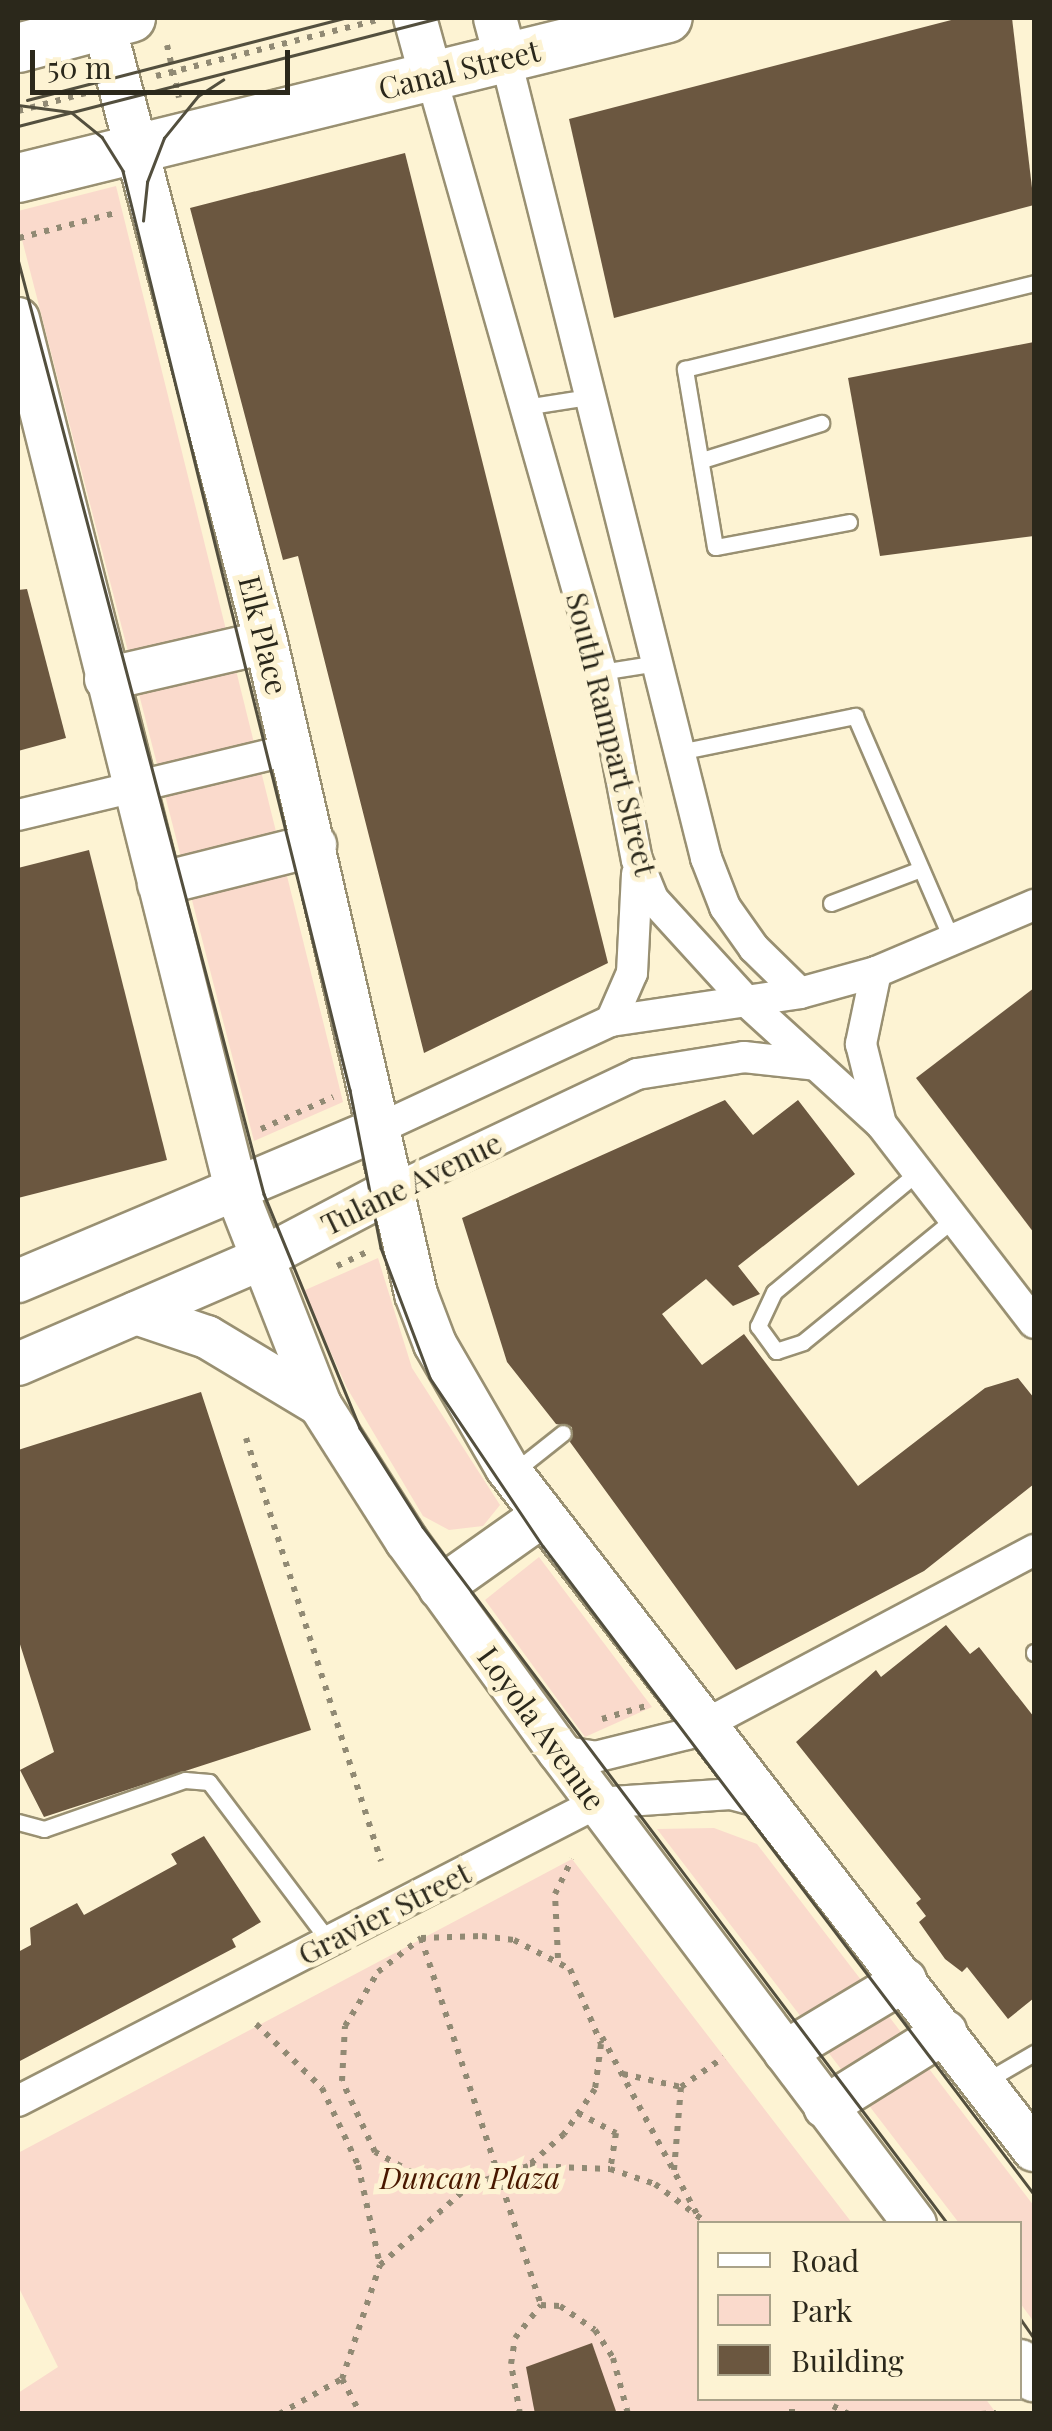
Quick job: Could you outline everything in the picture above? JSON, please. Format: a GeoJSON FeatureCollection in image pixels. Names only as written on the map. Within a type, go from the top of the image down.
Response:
{"type":"FeatureCollection","features":[{"type":"Feature","properties":{"kind":"main road","name":"South Rampart Street"},"geometry":{"type":"LineString","coordinates":[[415,18],[431,76]]}},
{"type":"Feature","properties":{"kind":"main road","name":"Canal Street"},"geometry":{"type":"LineString","coordinates":[[18,178],[138,144],[431,76],[500,37],[668,18]]}},
{"type":"Feature","properties":{"kind":"main road"},"geometry":{"type":"LineString","coordinates":[[18,48],[126,26]]}},
{"type":"Feature","properties":{"kind":"main road","name":"Elk Place"},"geometry":{"type":"LineString","coordinates":[[126,26],[121,84],[266,642],[380,1128]]}},
{"type":"Feature","properties":{"kind":"main road"},"geometry":{"type":"LineString","coordinates":[[18,319],[237,1194]]}},
{"type":"Feature","properties":{"kind":"main road"},"geometry":{"type":"LineString","coordinates":[[106,679],[266,642]]}},
{"type":"Feature","properties":{"kind":"main road"},"geometry":{"type":"LineString","coordinates":[[159,884],[314,845]]}},
{"type":"Feature","properties":{"kind":"main road"},"geometry":{"type":"LineString","coordinates":[[380,1128],[416,1294],[435,1344],[512,1474],[1034,2150]]}},
{"type":"Feature","properties":{"kind":"main road","name":"Tulane Avenue"},"geometry":{"type":"LineString","coordinates":[[18,1281],[237,1194],[380,1128]]}},
{"type":"Feature","properties":{"kind":"main road","name":"Tulane Avenue"},"geometry":{"type":"LineString","coordinates":[[18,1364],[261,1258],[394,1189]]}},
{"type":"Feature","properties":{"kind":"main road","name":"Loyola Avenue"},"geometry":{"type":"LineString","coordinates":[[237,1194],[320,1404],[440,1588],[596,1803],[913,2221]]}},
{"type":"Feature","properties":{"kind":"main road"},"geometry":{"type":"LineString","coordinates":[[136,1313],[207,1337],[320,1404]]}},
{"type":"Feature","properties":{"kind":"main road"},"geometry":{"type":"LineString","coordinates":[[440,1588],[543,1515]]}},
{"type":"Feature","properties":{"kind":"main road"},"geometry":{"type":"LineString","coordinates":[[785,2052],[904,1980]]}},
{"type":"Feature","properties":{"kind":"main road"},"geometry":{"type":"LineString","coordinates":[[826,2107],[945,2032]]}},
{"type":"Feature","properties":{"kind":"street","name":"South Rampart Street"},"geometry":{"type":"LineString","coordinates":[[500,37],[679,752],[725,907],[754,948],[800,993]]}},
{"type":"Feature","properties":{"kind":"street","name":"South Rampart Street"},"geometry":{"type":"LineString","coordinates":[[431,76],[601,672],[637,860],[653,899],[747,1002],[881,1124],[1034,1323]]}},
{"type":"Feature","properties":{"kind":"street"},"geometry":{"type":"LineString","coordinates":[[18,816],[292,749]]}},
{"type":"Feature","properties":{"kind":"street"},"geometry":{"type":"LineString","coordinates":[[611,1022],[632,974],[637,860]]}},
{"type":"Feature","properties":{"kind":"street","name":"Tulane Avenue"},"geometry":{"type":"LineString","coordinates":[[380,1128],[611,1022],[800,993],[876,972],[1034,905]]}},
{"type":"Feature","properties":{"kind":"street"},"geometry":{"type":"LineString","coordinates":[[876,972],[861,1044],[881,1124]]}},
{"type":"Feature","properties":{"kind":"street","name":"Tulane Avenue"},"geometry":{"type":"LineString","coordinates":[[394,1189],[637,1074],[744,1057],[816,1065]]}},
{"type":"Feature","properties":{"kind":"street"},"geometry":{"type":"LineString","coordinates":[[558,1751],[595,1758],[706,1724],[1034,1550]]}},
{"type":"Feature","properties":{"kind":"street","name":"Gravier Street"},"geometry":{"type":"LineString","coordinates":[[18,2102],[596,1803],[731,1794],[768,1804]]}},
{"type":"Feature","properties":{"kind":"lane"},"geometry":{"type":"LineString","coordinates":[[849,522],[715,547],[685,369],[1034,283]]}},
{"type":"Feature","properties":{"kind":"lane"},"geometry":{"type":"LineString","coordinates":[[524,407],[588,397]]}},
{"type":"Feature","properties":{"kind":"lane"},"geometry":{"type":"LineString","coordinates":[[702,460],[821,423]]}},
{"type":"Feature","properties":{"kind":"lane"},"geometry":{"type":"LineString","coordinates":[[601,672],[656,663]]}},
{"type":"Feature","properties":{"kind":"lane"},"geometry":{"type":"LineString","coordinates":[[679,752],[855,716],[952,940]]}},
{"type":"Feature","properties":{"kind":"lane"},"geometry":{"type":"LineString","coordinates":[[830,903],[921,869]]}},
{"type":"Feature","properties":{"kind":"lane"},"geometry":{"type":"LineString","coordinates":[[918,1172],[774,1292],[758,1326],[776,1351],[803,1342],[954,1219]]}},
{"type":"Feature","properties":{"kind":"lane"},"geometry":{"type":"LineString","coordinates":[[512,1474],[562,1433]]}},
{"type":"Feature","properties":{"kind":"lane"},"geometry":{"type":"LineString","coordinates":[[18,1822],[44,1830],[185,1780],[210,1782],[328,1941]]}},
{"type":"Feature","properties":{"kind":"lane"},"geometry":{"type":"LineString","coordinates":[[983,2083],[1034,2053]]}},
{"type":"Feature","properties":{"kind":"path"},"geometry":{"type":"LineString","coordinates":[[18,110],[388,18]]}},
{"type":"Feature","properties":{"kind":"path"},"geometry":{"type":"LineString","coordinates":[[126,26],[173,72],[178,92]]}},
{"type":"Feature","properties":{"kind":"path"},"geometry":{"type":"LineString","coordinates":[[19,238],[127,210]]}},
{"type":"Feature","properties":{"kind":"path"},"geometry":{"type":"LineString","coordinates":[[261,1129],[337,1096]]}},
{"type":"Feature","properties":{"kind":"path"},"geometry":{"type":"LineString","coordinates":[[246,1438],[381,1860]]}},
{"type":"Feature","properties":{"kind":"path"},"geometry":{"type":"LineString","coordinates":[[594,1721],[646,1706]]}},
{"type":"Feature","properties":{"kind":"path"},"geometry":{"type":"LineString","coordinates":[[558,1960],[556,1894],[572,1859]]}},
{"type":"Feature","properties":{"kind":"path"},"geometry":{"type":"LineString","coordinates":[[421,1938],[541,2305]]}},
{"type":"Feature","properties":{"kind":"path"},"geometry":{"type":"LineString","coordinates":[[697,2214],[594,2022],[570,1969],[514,1940],[421,1938],[378,1972],[345,2026],[342,2081],[374,2152],[424,2179],[470,2184],[528,2166],[610,2169],[656,2184],[705,2221]]}},
{"type":"Feature","properties":{"kind":"path"},"geometry":{"type":"LineString","coordinates":[[528,2166],[578,2114],[596,2089],[602,2044],[594,2022]]}},
{"type":"Feature","properties":{"kind":"path"},"geometry":{"type":"LineString","coordinates":[[256,2024],[322,2088],[358,2165],[380,2265]]}},
{"type":"Feature","properties":{"kind":"path"},"geometry":{"type":"LineString","coordinates":[[622,2074],[681,2087],[724,2057]]}},
{"type":"Feature","properties":{"kind":"path"},"geometry":{"type":"LineString","coordinates":[[674,2171],[681,2087]]}},
{"type":"Feature","properties":{"kind":"path"},"geometry":{"type":"LineString","coordinates":[[578,2114],[616,2133],[610,2169]]}},
{"type":"Feature","properties":{"kind":"path"},"geometry":{"type":"LineString","coordinates":[[361,2414],[342,2379],[363,2301],[380,2265],[470,2184]]}},
{"type":"Feature","properties":{"kind":"path"},"geometry":{"type":"LineString","coordinates":[[520,2414],[510,2364],[515,2338],[541,2305]]}},
{"type":"Feature","properties":{"kind":"path"},"geometry":{"type":"LineString","coordinates":[[541,2305],[560,2306],[594,2330],[613,2358],[628,2414]]}},
{"type":"Feature","properties":{"kind":"path"},"geometry":{"type":"LineString","coordinates":[[278,2414],[342,2379]]}},
{"type":"Feature","properties":{"kind":"path"},"geometry":{"type":"LineString","coordinates":[[833,2406],[850,2414]]}},
{"type":"Feature","properties":{"kind":"path"},"geometry":{"type":"LineString","coordinates":[[980,2414],[996,2413]]}},
{"type":"Feature","properties":{"kind":"green space"},"geometry":{"type":"Polygon","coordinates":[[[116,186],[343,1102],[254,1141],[18,224],[18,211],[116,186]]]}},
{"type":"Feature","properties":{"kind":"green space"},"geometry":{"type":"Polygon","coordinates":[[[378,1258],[412,1368],[500,1505],[483,1526],[449,1530],[423,1516],[347,1388],[303,1291],[378,1258]]]}},
{"type":"Feature","properties":{"kind":"green space"},"geometry":{"type":"Polygon","coordinates":[[[539,1557],[652,1707],[585,1737],[485,1600],[539,1557]]]}},
{"type":"Feature","properties":{"kind":"green space"},"geometry":{"type":"Polygon","coordinates":[[[714,1828],[757,1844],[1034,2206],[1034,2322],[1022,2306],[1022,2221],[957,2221],[657,1829],[714,1828]]]}},
{"type":"Feature","properties":{"kind":"green space","name":"Duncan Plaza"},"geometry":{"type":"Polygon","coordinates":[[[572,1859],[850,2221],[697,2221],[697,2401],[987,2401],[996,2413],[18,2413],[18,2393],[58,2367],[18,2286],[18,2153],[572,1859]]]}},
{"type":"Feature","properties":{"kind":"building"},"geometry":{"type":"Polygon","coordinates":[[[959,18],[1012,18],[1034,205],[614,318],[569,119],[959,18]]]}},
{"type":"Feature","properties":{"kind":"building"},"geometry":{"type":"Polygon","coordinates":[[[405,153],[608,963],[424,1053],[298,556],[283,560],[190,208],[405,153]]]}},
{"type":"Feature","properties":{"kind":"building"},"geometry":{"type":"Polygon","coordinates":[[[1034,342],[1034,536],[880,556],[848,378],[1034,342]]]}},
{"type":"Feature","properties":{"kind":"building"},"geometry":{"type":"Polygon","coordinates":[[[27,589],[66,738],[18,751],[18,590],[27,589]]]}},
{"type":"Feature","properties":{"kind":"building"},"geometry":{"type":"Polygon","coordinates":[[[89,850],[167,1160],[18,1198],[18,868],[89,850]]]}},
{"type":"Feature","properties":{"kind":"building"},"geometry":{"type":"Polygon","coordinates":[[[1034,988],[1034,1233],[916,1078],[1034,988]]]}},
{"type":"Feature","properties":{"kind":"building"},"geometry":{"type":"Polygon","coordinates":[[[725,1100],[753,1135],[798,1100],[855,1174],[738,1266],[760,1294],[733,1306],[706,1279],[662,1314],[702,1365],[744,1334],[858,1486],[985,1388],[1018,1378],[1034,1398],[1034,1484],[924,1571],[736,1670],[570,1442],[572,1427],[556,1424],[507,1362],[462,1218],[725,1100]]]}},
{"type":"Feature","properties":{"kind":"building"},"geometry":{"type":"Polygon","coordinates":[[[201,1392],[311,1730],[44,1817],[20,1770],[54,1752],[18,1638],[18,1450],[201,1392]]]}},
{"type":"Feature","properties":{"kind":"building"},"geometry":{"type":"Polygon","coordinates":[[[946,1625],[970,1654],[979,1647],[1034,1717],[1034,1998],[1008,2019],[967,1967],[962,1972],[945,1959],[919,1922],[926,1916],[916,1903],[921,1899],[796,1742],[876,1670],[881,1677],[946,1625]]]}},
{"type":"Feature","properties":{"kind":"building"},"geometry":{"type":"Polygon","coordinates":[[[204,1836],[261,1922],[232,1939],[236,1947],[18,2062],[18,1952],[31,1945],[30,1928],[77,1903],[84,1915],[177,1864],[171,1854],[204,1836]]]}},
{"type":"Feature","properties":{"kind":"building"},"geometry":{"type":"Polygon","coordinates":[[[592,2343],[617,2414],[535,2414],[526,2367],[592,2343]]]}},
{"type":"Feature","properties":{"kind":"tram line"},"geometry":{"type":"LineString","coordinates":[[27,100],[344,18]]}},
{"type":"Feature","properties":{"kind":"tram line"},"geometry":{"type":"LineString","coordinates":[[18,126],[439,18]]}},
{"type":"Feature","properties":{"kind":"tram line"},"geometry":{"type":"LineString","coordinates":[[143,221],[147,182],[164,138],[198,96],[223,80]]}},
{"type":"Feature","properties":{"kind":"tram line"},"geometry":{"type":"LineString","coordinates":[[18,105],[71,112],[102,137],[123,171],[350,1090],[381,1248],[430,1378],[543,1546],[1034,2194]]}},
{"type":"Feature","properties":{"kind":"tram line"},"geometry":{"type":"LineString","coordinates":[[18,259],[264,1194],[360,1428],[423,1527],[946,2221]]}},
{"type":"Feature","properties":{"kind":"tram line"},"geometry":{"type":"LineString","coordinates":[[1022,2321],[1034,2338]]}}]}
